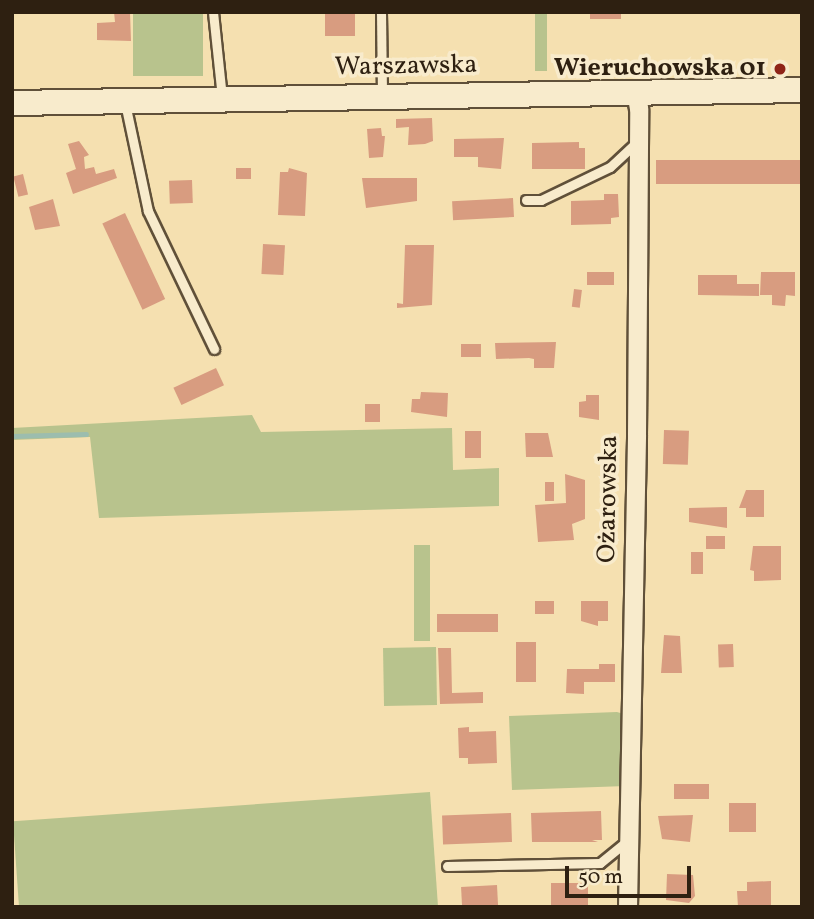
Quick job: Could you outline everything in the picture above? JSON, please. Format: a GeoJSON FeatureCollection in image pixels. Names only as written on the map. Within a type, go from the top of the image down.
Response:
{"type":"FeatureCollection","features":[{"type":"Feature","properties":{"kind":"main road","name":"Warszawska"},"geometry":{"type":"LineString","coordinates":[[12,103],[802,90]]}},
{"type":"Feature","properties":{"kind":"street","name":"Ożarowska"},"geometry":{"type":"LineString","coordinates":[[628,907],[639,140],[636,92]]}},
{"type":"Feature","properties":{"kind":"lane"},"geometry":{"type":"LineString","coordinates":[[213,12],[222,100]]}},
{"type":"Feature","properties":{"kind":"lane"},"geometry":{"type":"LineString","coordinates":[[382,12],[382,97]]}},
{"type":"Feature","properties":{"kind":"lane"},"geometry":{"type":"LineString","coordinates":[[125,101],[148,211],[214,349]]}},
{"type":"Feature","properties":{"kind":"lane"},"geometry":{"type":"LineString","coordinates":[[526,200],[541,200],[610,167],[639,140]]}},
{"type":"Feature","properties":{"kind":"lane"},"geometry":{"type":"LineString","coordinates":[[447,866],[600,863],[630,839]]}},
{"type":"Feature","properties":{"kind":"green space"},"geometry":{"type":"Polygon","coordinates":[[[133,12],[203,12],[203,76],[133,76],[133,12]]]}},
{"type":"Feature","properties":{"kind":"green space"},"geometry":{"type":"Polygon","coordinates":[[[535,12],[547,12],[547,71],[535,71],[535,12]]]}},
{"type":"Feature","properties":{"kind":"green space"},"geometry":{"type":"Polygon","coordinates":[[[252,415],[261,432],[452,428],[453,470],[499,468],[499,506],[99,518],[90,437],[12,440],[12,428],[252,415]]]}},
{"type":"Feature","properties":{"kind":"green space"},"geometry":{"type":"Polygon","coordinates":[[[414,545],[430,545],[430,641],[414,641],[414,545]]]}},
{"type":"Feature","properties":{"kind":"green space"},"geometry":{"type":"Polygon","coordinates":[[[436,647],[437,705],[384,706],[383,648],[436,647]]]}},
{"type":"Feature","properties":{"kind":"green space"},"geometry":{"type":"Polygon","coordinates":[[[617,712],[627,715],[626,786],[512,790],[509,716],[617,712]]]}},
{"type":"Feature","properties":{"kind":"green space"},"geometry":{"type":"Polygon","coordinates":[[[430,792],[438,907],[19,907],[13,821],[430,792]]]}},
{"type":"Feature","properties":{"kind":"building"},"geometry":{"type":"Polygon","coordinates":[[[114,12],[130,12],[131,41],[97,40],[97,23],[115,22],[114,12]]]}},
{"type":"Feature","properties":{"kind":"building"},"geometry":{"type":"Polygon","coordinates":[[[325,12],[355,12],[355,36],[325,36],[325,12]]]}},
{"type":"Feature","properties":{"kind":"building"},"geometry":{"type":"Polygon","coordinates":[[[590,12],[621,12],[621,19],[590,19],[590,12]]]}},
{"type":"Feature","properties":{"kind":"building"},"geometry":{"type":"Polygon","coordinates":[[[432,118],[433,141],[425,144],[408,145],[409,127],[396,128],[396,119],[432,118]]]}},
{"type":"Feature","properties":{"kind":"building"},"geometry":{"type":"Polygon","coordinates":[[[381,128],[382,136],[385,136],[383,157],[369,158],[367,129],[381,128]]]}},
{"type":"Feature","properties":{"kind":"building"},"geometry":{"type":"Polygon","coordinates":[[[504,138],[501,169],[478,167],[478,157],[454,157],[454,139],[504,138]]]}},
{"type":"Feature","properties":{"kind":"building"},"geometry":{"type":"Polygon","coordinates":[[[79,141],[89,155],[84,157],[85,169],[94,167],[96,174],[114,169],[117,178],[73,194],[66,173],[76,169],[68,144],[79,141]]]}},
{"type":"Feature","properties":{"kind":"building"},"geometry":{"type":"Polygon","coordinates":[[[579,142],[579,148],[585,148],[585,169],[532,169],[532,143],[579,142]]]}},
{"type":"Feature","properties":{"kind":"building"},"geometry":{"type":"Polygon","coordinates":[[[656,160],[802,160],[802,184],[656,184],[656,160]]]}},
{"type":"Feature","properties":{"kind":"building"},"geometry":{"type":"Polygon","coordinates":[[[236,168],[251,168],[251,179],[236,179],[236,168]]]}},
{"type":"Feature","properties":{"kind":"building"},"geometry":{"type":"Polygon","coordinates":[[[289,168],[307,173],[305,216],[278,215],[280,172],[288,172],[289,168]]]}},
{"type":"Feature","properties":{"kind":"building"},"geometry":{"type":"Polygon","coordinates":[[[23,174],[28,194],[18,197],[13,176],[23,174]]]}},
{"type":"Feature","properties":{"kind":"building"},"geometry":{"type":"Polygon","coordinates":[[[362,178],[417,178],[417,201],[366,208],[362,178]]]}},
{"type":"Feature","properties":{"kind":"building"},"geometry":{"type":"Polygon","coordinates":[[[192,180],[193,203],[170,204],[169,181],[192,180]]]}},
{"type":"Feature","properties":{"kind":"building"},"geometry":{"type":"Polygon","coordinates":[[[604,194],[618,194],[619,217],[611,218],[611,224],[571,225],[571,201],[604,200],[604,194]]]}},
{"type":"Feature","properties":{"kind":"building"},"geometry":{"type":"Polygon","coordinates":[[[513,198],[514,217],[453,220],[452,201],[513,198]]]}},
{"type":"Feature","properties":{"kind":"building"},"geometry":{"type":"Polygon","coordinates":[[[53,199],[60,226],[35,230],[29,207],[53,199]]]}},
{"type":"Feature","properties":{"kind":"building"},"geometry":{"type":"Polygon","coordinates":[[[125,213],[165,299],[142,310],[102,224],[125,213]]]}},
{"type":"Feature","properties":{"kind":"building"},"geometry":{"type":"Polygon","coordinates":[[[263,244],[285,245],[283,275],[261,274],[263,244]]]}},
{"type":"Feature","properties":{"kind":"building"},"geometry":{"type":"Polygon","coordinates":[[[405,245],[434,245],[432,305],[397,308],[397,303],[403,304],[405,245]]]}},
{"type":"Feature","properties":{"kind":"building"},"geometry":{"type":"Polygon","coordinates":[[[587,272],[614,272],[614,285],[587,285],[587,272]]]}},
{"type":"Feature","properties":{"kind":"building"},"geometry":{"type":"Polygon","coordinates":[[[761,272],[795,272],[795,296],[786,295],[785,306],[772,305],[772,295],[760,295],[761,272]]]}},
{"type":"Feature","properties":{"kind":"building"},"geometry":{"type":"Polygon","coordinates":[[[698,275],[737,275],[737,284],[759,284],[759,296],[698,295],[698,275]]]}},
{"type":"Feature","properties":{"kind":"building"},"geometry":{"type":"Polygon","coordinates":[[[574,289],[582,290],[580,308],[572,307],[574,289]]]}},
{"type":"Feature","properties":{"kind":"building"},"geometry":{"type":"Polygon","coordinates":[[[556,342],[554,368],[534,368],[534,359],[529,358],[496,359],[495,343],[556,342]]]}},
{"type":"Feature","properties":{"kind":"building"},"geometry":{"type":"Polygon","coordinates":[[[461,344],[481,344],[481,357],[461,357],[461,344]]]}},
{"type":"Feature","properties":{"kind":"building"},"geometry":{"type":"Polygon","coordinates":[[[216,368],[224,385],[181,405],[173,388],[216,368]]]}},
{"type":"Feature","properties":{"kind":"building"},"geometry":{"type":"Polygon","coordinates":[[[421,392],[448,393],[447,417],[411,412],[412,399],[420,399],[421,392]]]}},
{"type":"Feature","properties":{"kind":"building"},"geometry":{"type":"Polygon","coordinates":[[[586,395],[599,395],[599,420],[579,417],[579,402],[586,401],[586,395]]]}},
{"type":"Feature","properties":{"kind":"building"},"geometry":{"type":"Polygon","coordinates":[[[365,404],[380,404],[380,422],[365,422],[365,404]]]}},
{"type":"Feature","properties":{"kind":"building"},"geometry":{"type":"Polygon","coordinates":[[[664,430],[689,431],[688,465],[663,464],[664,430]]]}},
{"type":"Feature","properties":{"kind":"building"},"geometry":{"type":"Polygon","coordinates":[[[465,431],[481,431],[481,458],[465,458],[465,431]]]}},
{"type":"Feature","properties":{"kind":"building"},"geometry":{"type":"Polygon","coordinates":[[[525,433],[548,433],[553,457],[526,457],[525,433]]]}},
{"type":"Feature","properties":{"kind":"building"},"geometry":{"type":"Polygon","coordinates":[[[565,474],[585,480],[585,519],[572,524],[574,540],[538,542],[535,505],[566,503],[565,474]]]}},
{"type":"Feature","properties":{"kind":"building"},"geometry":{"type":"Polygon","coordinates":[[[545,482],[554,482],[554,501],[545,501],[545,482]]]}},
{"type":"Feature","properties":{"kind":"building"},"geometry":{"type":"Polygon","coordinates":[[[746,490],[764,490],[764,517],[746,517],[746,508],[739,508],[746,490]]]}},
{"type":"Feature","properties":{"kind":"building"},"geometry":{"type":"Polygon","coordinates":[[[727,507],[727,528],[689,522],[689,508],[727,507]]]}},
{"type":"Feature","properties":{"kind":"building"},"geometry":{"type":"Polygon","coordinates":[[[706,536],[725,536],[725,549],[706,549],[706,536]]]}},
{"type":"Feature","properties":{"kind":"building"},"geometry":{"type":"Polygon","coordinates":[[[753,546],[781,546],[781,580],[754,581],[754,571],[750,570],[753,546]]]}},
{"type":"Feature","properties":{"kind":"building"},"geometry":{"type":"Polygon","coordinates":[[[691,552],[703,552],[703,574],[691,574],[691,552]]]}},
{"type":"Feature","properties":{"kind":"building"},"geometry":{"type":"Polygon","coordinates":[[[535,601],[554,601],[554,614],[535,614],[535,601]]]}},
{"type":"Feature","properties":{"kind":"building"},"geometry":{"type":"Polygon","coordinates":[[[581,601],[608,601],[608,621],[598,621],[598,626],[581,621],[581,601]]]}},
{"type":"Feature","properties":{"kind":"building"},"geometry":{"type":"Polygon","coordinates":[[[437,614],[498,614],[498,632],[437,632],[437,614]]]}},
{"type":"Feature","properties":{"kind":"building"},"geometry":{"type":"Polygon","coordinates":[[[664,635],[680,636],[682,673],[661,673],[664,635]]]}},
{"type":"Feature","properties":{"kind":"building"},"geometry":{"type":"Polygon","coordinates":[[[516,642],[536,642],[536,682],[516,682],[516,642]]]}},
{"type":"Feature","properties":{"kind":"building"},"geometry":{"type":"Polygon","coordinates":[[[733,644],[734,667],[719,668],[718,645],[733,644]]]}},
{"type":"Feature","properties":{"kind":"building"},"geometry":{"type":"Polygon","coordinates":[[[438,648],[451,648],[452,693],[483,692],[483,703],[440,704],[438,648]]]}},
{"type":"Feature","properties":{"kind":"building"},"geometry":{"type":"Polygon","coordinates":[[[599,664],[615,664],[615,682],[584,682],[584,694],[566,693],[567,669],[599,669],[599,664]]]}},
{"type":"Feature","properties":{"kind":"building"},"geometry":{"type":"Polygon","coordinates":[[[469,727],[469,732],[496,731],[497,763],[468,764],[468,758],[459,758],[458,728],[469,727]]]}},
{"type":"Feature","properties":{"kind":"building"},"geometry":{"type":"Polygon","coordinates":[[[674,784],[709,784],[709,799],[674,799],[674,784]]]}},
{"type":"Feature","properties":{"kind":"building"},"geometry":{"type":"Polygon","coordinates":[[[729,803],[756,803],[756,832],[729,832],[729,803]]]}},
{"type":"Feature","properties":{"kind":"building"},"geometry":{"type":"Polygon","coordinates":[[[601,811],[602,840],[592,840],[598,842],[532,842],[531,813],[601,811]]]}},
{"type":"Feature","properties":{"kind":"building"},"geometry":{"type":"Polygon","coordinates":[[[511,813],[512,842],[443,844],[442,815],[511,813]]]}},
{"type":"Feature","properties":{"kind":"building"},"geometry":{"type":"Polygon","coordinates":[[[693,815],[690,842],[662,839],[658,816],[693,815]]]}},
{"type":"Feature","properties":{"kind":"building"},"geometry":{"type":"Polygon","coordinates":[[[667,874],[693,875],[695,896],[689,903],[666,900],[667,874]]]}},
{"type":"Feature","properties":{"kind":"building"},"geometry":{"type":"Polygon","coordinates":[[[771,881],[771,907],[738,907],[737,891],[747,891],[747,882],[771,881]]]}},
{"type":"Feature","properties":{"kind":"building"},"geometry":{"type":"Polygon","coordinates":[[[551,883],[588,883],[588,907],[551,907],[551,883]]]}},
{"type":"Feature","properties":{"kind":"building"},"geometry":{"type":"Polygon","coordinates":[[[497,885],[498,907],[462,907],[461,887],[497,885]]]}},
{"type":"Feature","properties":{"kind":"waterway"},"geometry":{"type":"LineString","coordinates":[[12,436],[86,434]]}},
{"type":"Feature","properties":{"kind":"place","name":"Wieruchowska 01"},"geometry":{"type":"Point","coordinates":[780,69]}}]}
